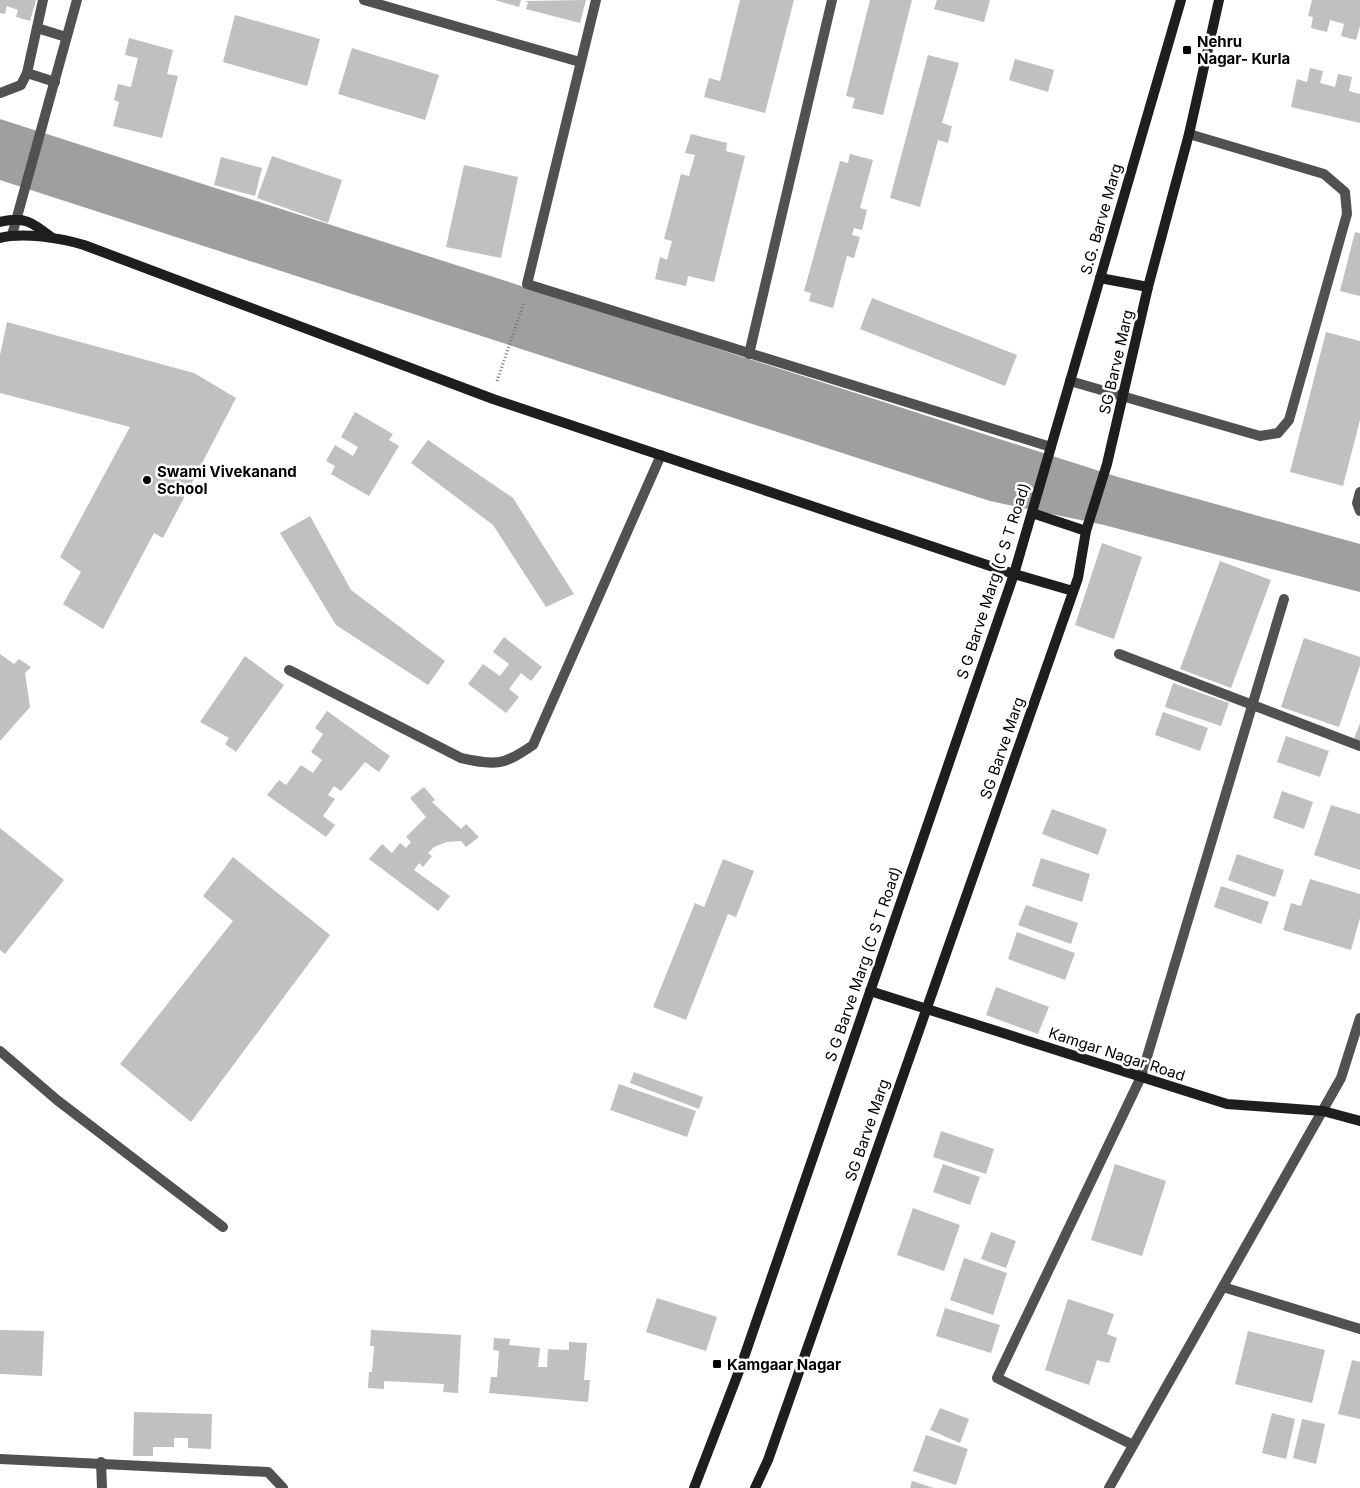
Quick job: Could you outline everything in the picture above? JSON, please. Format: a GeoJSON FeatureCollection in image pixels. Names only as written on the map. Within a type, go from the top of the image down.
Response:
{"type":"FeatureCollection","features":[{"type":"Feature","properties":{"kind":"main road","name":"S.G. Barve Marg"},"geometry":{"type":"LineString","coordinates":[[1050,450],[1181,0]]}},
{"type":"Feature","properties":{"kind":"main road","name":"SG Barve Marg"},"geometry":{"type":"LineString","coordinates":[[755,1488],[768,1460],[1078,578],[1086,530],[1107,464],[1148,287],[1189,134],[1219,0]]}},
{"type":"Feature","properties":{"kind":"main road"},"geometry":{"type":"LineString","coordinates":[[0,222],[17,218],[34,223],[50,237]]}},
{"type":"Feature","properties":{"kind":"main road"},"geometry":{"type":"LineString","coordinates":[[0,238],[12,234],[50,237],[84,245],[493,399],[1015,569],[1073,591]]}},
{"type":"Feature","properties":{"kind":"main road"},"geometry":{"type":"LineString","coordinates":[[1100,278],[1148,287]]}},
{"type":"Feature","properties":{"kind":"main road","name":"S G Barve Marg (C S T Road)"},"geometry":{"type":"LineString","coordinates":[[694,1488],[743,1361],[1015,569],[1050,450]]}},
{"type":"Feature","properties":{"kind":"main road"},"geometry":{"type":"LineString","coordinates":[[1032,513],[1086,530]]}},
{"type":"Feature","properties":{"kind":"main road","name":"Kamgar Nagar Road"},"geometry":{"type":"LineString","coordinates":[[870,991],[1227,1104],[1322,1111],[1360,1121]]}},
{"type":"Feature","properties":{"kind":"street"},"geometry":{"type":"LineString","coordinates":[[0,92],[21,85],[27,74],[43,0]]}},
{"type":"Feature","properties":{"kind":"street"},"geometry":{"type":"LineString","coordinates":[[12,234],[40,139],[76,0]]}},
{"type":"Feature","properties":{"kind":"street"},"geometry":{"type":"LineString","coordinates":[[364,0],[580,62]]}},
{"type":"Feature","properties":{"kind":"street"},"geometry":{"type":"LineString","coordinates":[[596,0],[526,284],[1050,450]]}},
{"type":"Feature","properties":{"kind":"street"},"geometry":{"type":"LineString","coordinates":[[749,354],[832,0]]}},
{"type":"Feature","properties":{"kind":"street"},"geometry":{"type":"LineString","coordinates":[[37,28],[66,37]]}},
{"type":"Feature","properties":{"kind":"street"},"geometry":{"type":"LineString","coordinates":[[27,74],[54,82]]}},
{"type":"Feature","properties":{"kind":"street"},"geometry":{"type":"LineString","coordinates":[[1070,382],[1260,436],[1278,432],[1289,420],[1347,214],[1345,192],[1324,174],[1189,134]]}},
{"type":"Feature","properties":{"kind":"street"},"geometry":{"type":"LineString","coordinates":[[289,670],[461,758],[484,763],[510,760],[533,745],[661,455]]}},
{"type":"Feature","properties":{"kind":"street"},"geometry":{"type":"LineString","coordinates":[[1360,492],[1357,503],[1360,511]]}},
{"type":"Feature","properties":{"kind":"street"},"geometry":{"type":"LineString","coordinates":[[1133,1446],[997,1378],[1142,1077],[1284,599]]}},
{"type":"Feature","properties":{"kind":"street"},"geometry":{"type":"LineString","coordinates":[[1118,654],[1252,707],[1360,746]]}},
{"type":"Feature","properties":{"kind":"street"},"geometry":{"type":"LineString","coordinates":[[1110,1488],[1342,1078],[1360,1018]]}},
{"type":"Feature","properties":{"kind":"street"},"geometry":{"type":"LineString","coordinates":[[0,1051],[57,1100],[159,1176],[223,1227]]}},
{"type":"Feature","properties":{"kind":"street"},"geometry":{"type":"LineString","coordinates":[[1223,1288],[1360,1329]]}},
{"type":"Feature","properties":{"kind":"street"},"geometry":{"type":"LineString","coordinates":[[0,1459],[102,1462],[268,1472],[283,1488]]}},
{"type":"Feature","properties":{"kind":"street"},"geometry":{"type":"LineString","coordinates":[[102,1462],[102,1488]]}},
{"type":"Feature","properties":{"kind":"path"},"geometry":{"type":"LineString","coordinates":[[498,376],[525,301]]}},
{"type":"Feature","properties":{"kind":"shaded area"},"geometry":{"type":"Polygon","coordinates":[[[0,119],[1118,477],[1360,544],[1360,592],[1104,525],[990,501],[0,180],[0,119]]]}},
{"type":"Feature","properties":{"kind":"building"},"geometry":{"type":"Polygon","coordinates":[[[0,0],[36,0],[30,21],[16,17],[18,10],[7,6],[5,14],[0,13],[0,0]]]}},
{"type":"Feature","properties":{"kind":"building"},"geometry":{"type":"Polygon","coordinates":[[[495,0],[521,0],[519,7],[495,0]]]}},
{"type":"Feature","properties":{"kind":"building"},"geometry":{"type":"Polygon","coordinates":[[[586,0],[580,23],[526,9],[528,2],[524,1],[586,0]]]}},
{"type":"Feature","properties":{"kind":"building"},"geometry":{"type":"Polygon","coordinates":[[[740,0],[794,0],[765,113],[704,97],[709,78],[720,81],[740,0]]]}},
{"type":"Feature","properties":{"kind":"building"},"geometry":{"type":"Polygon","coordinates":[[[870,0],[912,0],[883,115],[852,108],[855,98],[846,96],[870,0]]]}},
{"type":"Feature","properties":{"kind":"building"},"geometry":{"type":"Polygon","coordinates":[[[937,0],[990,0],[984,22],[934,9],[937,0]]]}},
{"type":"Feature","properties":{"kind":"building"},"geometry":{"type":"Polygon","coordinates":[[[1312,0],[1360,0],[1360,26],[1356,40],[1341,36],[1344,24],[1330,20],[1327,32],[1311,28],[1313,17],[1308,16],[1312,0]]]}},
{"type":"Feature","properties":{"kind":"building"},"geometry":{"type":"Polygon","coordinates":[[[235,15],[320,39],[307,86],[223,62],[235,15]]]}},
{"type":"Feature","properties":{"kind":"building"},"geometry":{"type":"Polygon","coordinates":[[[129,38],[173,50],[167,74],[178,76],[162,138],[113,126],[119,102],[114,100],[118,84],[131,87],[138,58],[125,55],[129,38]]]}},
{"type":"Feature","properties":{"kind":"building"},"geometry":{"type":"Polygon","coordinates":[[[352,48],[439,75],[425,120],[338,94],[352,48]]]}},
{"type":"Feature","properties":{"kind":"building"},"geometry":{"type":"Polygon","coordinates":[[[928,55],[959,63],[942,123],[952,126],[948,143],[938,140],[920,207],[890,198],[928,55]]]}},
{"type":"Feature","properties":{"kind":"building"},"geometry":{"type":"Polygon","coordinates":[[[1015,59],[1054,70],[1048,92],[1009,80],[1015,59]]]}},
{"type":"Feature","properties":{"kind":"building"},"geometry":{"type":"Polygon","coordinates":[[[1310,68],[1323,71],[1320,83],[1335,87],[1338,74],[1352,77],[1349,91],[1360,94],[1360,123],[1291,107],[1297,79],[1307,82],[1310,68]]]}},
{"type":"Feature","properties":{"kind":"building"},"geometry":{"type":"Polygon","coordinates":[[[691,134],[727,143],[726,151],[745,156],[714,282],[688,276],[686,286],[655,279],[660,257],[667,260],[672,241],[664,239],[681,174],[689,176],[695,155],[685,153],[691,134]]]}},
{"type":"Feature","properties":{"kind":"building"},"geometry":{"type":"Polygon","coordinates":[[[850,154],[873,160],[860,208],[867,210],[862,230],[854,228],[852,235],[860,237],[854,258],[847,256],[833,308],[809,301],[811,293],[804,291],[840,161],[848,163],[850,154]]]}},
{"type":"Feature","properties":{"kind":"building"},"geometry":{"type":"Polygon","coordinates":[[[272,156],[342,180],[328,223],[257,198],[272,156]]]}},
{"type":"Feature","properties":{"kind":"building"},"geometry":{"type":"Polygon","coordinates":[[[221,157],[262,168],[255,196],[214,185],[221,157]]]}},
{"type":"Feature","properties":{"kind":"building"},"geometry":{"type":"Polygon","coordinates":[[[464,165],[518,177],[501,258],[446,247],[464,165]]]}},
{"type":"Feature","properties":{"kind":"building"},"geometry":{"type":"Polygon","coordinates":[[[1355,232],[1360,233],[1360,296],[1340,291],[1355,232]]]}},
{"type":"Feature","properties":{"kind":"building"},"geometry":{"type":"Polygon","coordinates":[[[872,298],[1017,355],[1005,386],[860,329],[872,298]]]}},
{"type":"Feature","properties":{"kind":"building","name":"Swami Vivekanand School"},"geometry":{"type":"Polygon","coordinates":[[[7,322],[194,373],[236,398],[163,538],[154,533],[103,629],[63,604],[81,572],[60,557],[130,427],[0,393],[0,355],[7,322]]]}},
{"type":"Feature","properties":{"kind":"building"},"geometry":{"type":"Polygon","coordinates":[[[1326,332],[1360,341],[1360,420],[1343,486],[1290,472],[1326,332]]]}},
{"type":"Feature","properties":{"kind":"building"},"geometry":{"type":"Polygon","coordinates":[[[355,412],[393,434],[389,440],[399,446],[369,496],[331,474],[335,466],[326,461],[335,445],[353,456],[358,447],[341,437],[355,412]]]}},
{"type":"Feature","properties":{"kind":"building"},"geometry":{"type":"Polygon","coordinates":[[[428,440],[513,498],[574,594],[546,607],[493,525],[411,463],[428,440]]]}},
{"type":"Feature","properties":{"kind":"building"},"geometry":{"type":"Polygon","coordinates":[[[310,516],[351,590],[445,661],[428,685],[336,625],[280,533],[310,516]]]}},
{"type":"Feature","properties":{"kind":"building"},"geometry":{"type":"Polygon","coordinates":[[[1102,543],[1142,557],[1114,639],[1075,625],[1102,543]]]}},
{"type":"Feature","properties":{"kind":"building"},"geometry":{"type":"Polygon","coordinates":[[[1220,561],[1271,580],[1231,688],[1180,669],[1220,561]]]}},
{"type":"Feature","properties":{"kind":"building"},"geometry":{"type":"Polygon","coordinates":[[[504,637],[542,667],[531,681],[521,673],[509,689],[519,697],[506,713],[468,684],[483,664],[500,676],[509,664],[493,652],[504,637]]]}},
{"type":"Feature","properties":{"kind":"building"},"geometry":{"type":"Polygon","coordinates":[[[1304,638],[1360,657],[1360,665],[1339,727],[1281,707],[1304,638]]]}},
{"type":"Feature","properties":{"kind":"building"},"geometry":{"type":"Polygon","coordinates":[[[0,654],[14,664],[19,659],[31,667],[25,673],[30,707],[0,741],[0,654]]]}},
{"type":"Feature","properties":{"kind":"building"},"geometry":{"type":"Polygon","coordinates":[[[245,656],[284,685],[236,752],[225,744],[229,738],[200,722],[245,656]]]}},
{"type":"Feature","properties":{"kind":"building"},"geometry":{"type":"Polygon","coordinates":[[[1173,683],[1229,703],[1221,726],[1165,707],[1173,683]]]}},
{"type":"Feature","properties":{"kind":"building"},"geometry":{"type":"Polygon","coordinates":[[[327,711],[390,756],[379,772],[365,762],[341,791],[334,786],[328,795],[335,799],[323,816],[335,825],[326,837],[267,795],[279,780],[286,785],[301,765],[313,773],[322,760],[311,752],[323,734],[315,728],[327,711]]]}},
{"type":"Feature","properties":{"kind":"building"},"geometry":{"type":"Polygon","coordinates":[[[1163,712],[1208,728],[1200,751],[1155,735],[1163,712]]]}},
{"type":"Feature","properties":{"kind":"building"},"geometry":{"type":"Polygon","coordinates":[[[1360,723],[1360,741],[1354,739],[1360,723]]]}},
{"type":"Feature","properties":{"kind":"building"},"geometry":{"type":"Polygon","coordinates":[[[1286,736],[1329,751],[1320,777],[1277,762],[1286,736]]]}},
{"type":"Feature","properties":{"kind":"building"},"geometry":{"type":"Polygon","coordinates":[[[424,787],[435,800],[432,802],[461,829],[466,824],[479,837],[466,847],[461,841],[447,842],[434,847],[428,853],[432,856],[423,867],[419,863],[414,870],[450,896],[438,911],[369,859],[382,844],[392,853],[400,843],[406,848],[411,842],[406,837],[426,817],[410,798],[424,787]]]}},
{"type":"Feature","properties":{"kind":"building"},"geometry":{"type":"Polygon","coordinates":[[[1282,791],[1313,802],[1304,829],[1273,818],[1282,791]]]}},
{"type":"Feature","properties":{"kind":"building"},"geometry":{"type":"Polygon","coordinates":[[[1331,805],[1360,814],[1360,870],[1314,855],[1331,805]]]}},
{"type":"Feature","properties":{"kind":"building"},"geometry":{"type":"Polygon","coordinates":[[[1052,809],[1107,829],[1098,855],[1042,834],[1052,809]]]}},
{"type":"Feature","properties":{"kind":"building"},"geometry":{"type":"Polygon","coordinates":[[[0,828],[64,880],[5,954],[0,950],[0,828]]]}},
{"type":"Feature","properties":{"kind":"building"},"geometry":{"type":"Polygon","coordinates":[[[1237,854],[1284,870],[1275,897],[1228,880],[1237,854]]]}},
{"type":"Feature","properties":{"kind":"building"},"geometry":{"type":"Polygon","coordinates":[[[233,857],[330,935],[191,1122],[120,1064],[233,921],[203,896],[233,857]]]}},
{"type":"Feature","properties":{"kind":"building"},"geometry":{"type":"Polygon","coordinates":[[[1041,858],[1090,874],[1082,902],[1032,886],[1041,858]]]}},
{"type":"Feature","properties":{"kind":"building"},"geometry":{"type":"Polygon","coordinates":[[[723,859],[754,871],[736,917],[728,914],[686,1020],[653,1007],[695,903],[704,907],[723,859]]]}},
{"type":"Feature","properties":{"kind":"building"},"geometry":{"type":"Polygon","coordinates":[[[1310,879],[1360,894],[1360,918],[1351,950],[1283,930],[1291,903],[1301,906],[1310,879]]]}},
{"type":"Feature","properties":{"kind":"building"},"geometry":{"type":"Polygon","coordinates":[[[1221,886],[1269,902],[1261,924],[1214,907],[1221,886]]]}},
{"type":"Feature","properties":{"kind":"building"},"geometry":{"type":"Polygon","coordinates":[[[1026,905],[1078,923],[1071,944],[1018,925],[1026,905]]]}},
{"type":"Feature","properties":{"kind":"building"},"geometry":{"type":"Polygon","coordinates":[[[1017,932],[1075,953],[1065,980],[1008,959],[1017,932]]]}},
{"type":"Feature","properties":{"kind":"building"},"geometry":{"type":"Polygon","coordinates":[[[996,987],[1049,1007],[1038,1034],[986,1015],[996,987]]]}},
{"type":"Feature","properties":{"kind":"building"},"geometry":{"type":"Polygon","coordinates":[[[634,1072],[703,1097],[699,1109],[630,1083],[634,1072]]]}},
{"type":"Feature","properties":{"kind":"building"},"geometry":{"type":"Polygon","coordinates":[[[619,1084],[696,1111],[687,1137],[610,1110],[619,1084]]]}},
{"type":"Feature","properties":{"kind":"building"},"geometry":{"type":"Polygon","coordinates":[[[941,1131],[994,1149],[986,1174],[933,1157],[941,1131]]]}},
{"type":"Feature","properties":{"kind":"building"},"geometry":{"type":"Polygon","coordinates":[[[943,1164],[980,1177],[970,1205],[933,1192],[943,1164]]]}},
{"type":"Feature","properties":{"kind":"building"},"geometry":{"type":"Polygon","coordinates":[[[1115,1164],[1166,1181],[1142,1256],[1091,1240],[1115,1164]]]}},
{"type":"Feature","properties":{"kind":"building"},"geometry":{"type":"Polygon","coordinates":[[[913,1208],[960,1225],[944,1271],[897,1255],[913,1208]]]}},
{"type":"Feature","properties":{"kind":"building"},"geometry":{"type":"Polygon","coordinates":[[[991,1232],[1016,1241],[1006,1268],[981,1259],[991,1232]]]}},
{"type":"Feature","properties":{"kind":"building"},"geometry":{"type":"Polygon","coordinates":[[[964,1258],[1007,1273],[993,1315],[950,1300],[964,1258]]]}},
{"type":"Feature","properties":{"kind":"building"},"geometry":{"type":"Polygon","coordinates":[[[657,1298],[717,1317],[706,1351],[646,1332],[657,1298]]]}},
{"type":"Feature","properties":{"kind":"building"},"geometry":{"type":"Polygon","coordinates":[[[1068,1299],[1114,1314],[1107,1334],[1117,1338],[1109,1363],[1097,1360],[1089,1385],[1045,1370],[1068,1299]]]}},
{"type":"Feature","properties":{"kind":"building"},"geometry":{"type":"Polygon","coordinates":[[[945,1308],[1000,1325],[991,1353],[936,1336],[945,1308]]]}},
{"type":"Feature","properties":{"kind":"building"},"geometry":{"type":"Polygon","coordinates":[[[0,1330],[44,1331],[42,1376],[0,1374],[0,1330]]]}},
{"type":"Feature","properties":{"kind":"building"},"geometry":{"type":"Polygon","coordinates":[[[371,1330],[461,1335],[458,1393],[443,1392],[444,1384],[384,1381],[384,1389],[368,1388],[369,1372],[372,1372],[374,1346],[370,1346],[371,1330]]]}},
{"type":"Feature","properties":{"kind":"building"},"geometry":{"type":"Polygon","coordinates":[[[1248,1331],[1325,1350],[1312,1403],[1235,1384],[1248,1331]]]}},
{"type":"Feature","properties":{"kind":"building"},"geometry":{"type":"Polygon","coordinates":[[[494,1338],[510,1339],[509,1345],[540,1348],[538,1367],[547,1367],[548,1349],[569,1350],[569,1342],[587,1343],[584,1380],[590,1380],[588,1402],[489,1393],[491,1377],[497,1377],[499,1351],[493,1350],[494,1338]]]}},
{"type":"Feature","properties":{"kind":"building"},"geometry":{"type":"Polygon","coordinates":[[[1352,1360],[1360,1362],[1360,1419],[1338,1414],[1352,1360]]]}},
{"type":"Feature","properties":{"kind":"building"},"geometry":{"type":"Polygon","coordinates":[[[940,1408],[969,1419],[960,1443],[930,1430],[940,1408]]]}},
{"type":"Feature","properties":{"kind":"building"},"geometry":{"type":"Polygon","coordinates":[[[134,1412],[212,1414],[211,1449],[188,1448],[188,1438],[174,1438],[174,1447],[153,1447],[153,1456],[133,1456],[134,1412]]]}},
{"type":"Feature","properties":{"kind":"building"},"geometry":{"type":"Polygon","coordinates":[[[1272,1413],[1295,1419],[1286,1459],[1262,1453],[1272,1413]]]}},
{"type":"Feature","properties":{"kind":"building"},"geometry":{"type":"Polygon","coordinates":[[[1302,1419],[1325,1424],[1316,1464],[1293,1458],[1302,1419]]]}},
{"type":"Feature","properties":{"kind":"building"},"geometry":{"type":"Polygon","coordinates":[[[926,1435],[968,1449],[956,1485],[913,1471],[926,1435]]]}},
{"type":"Feature","properties":{"kind":"building"},"geometry":{"type":"Polygon","coordinates":[[[912,1481],[934,1488],[910,1488],[912,1481]]]}},
{"type":"Feature","properties":{"kind":"place","name":"Nehru Nagar- Kurla"},"geometry":{"type":"Point","coordinates":[1187,50]}},
{"type":"Feature","properties":{"kind":"place","name":"Swami Vivekanand School"},"geometry":{"type":"Point","coordinates":[147,480]}},
{"type":"Feature","properties":{"kind":"place","name":"Kamgaar Nagar"},"geometry":{"type":"Point","coordinates":[717,1364]}}]}
